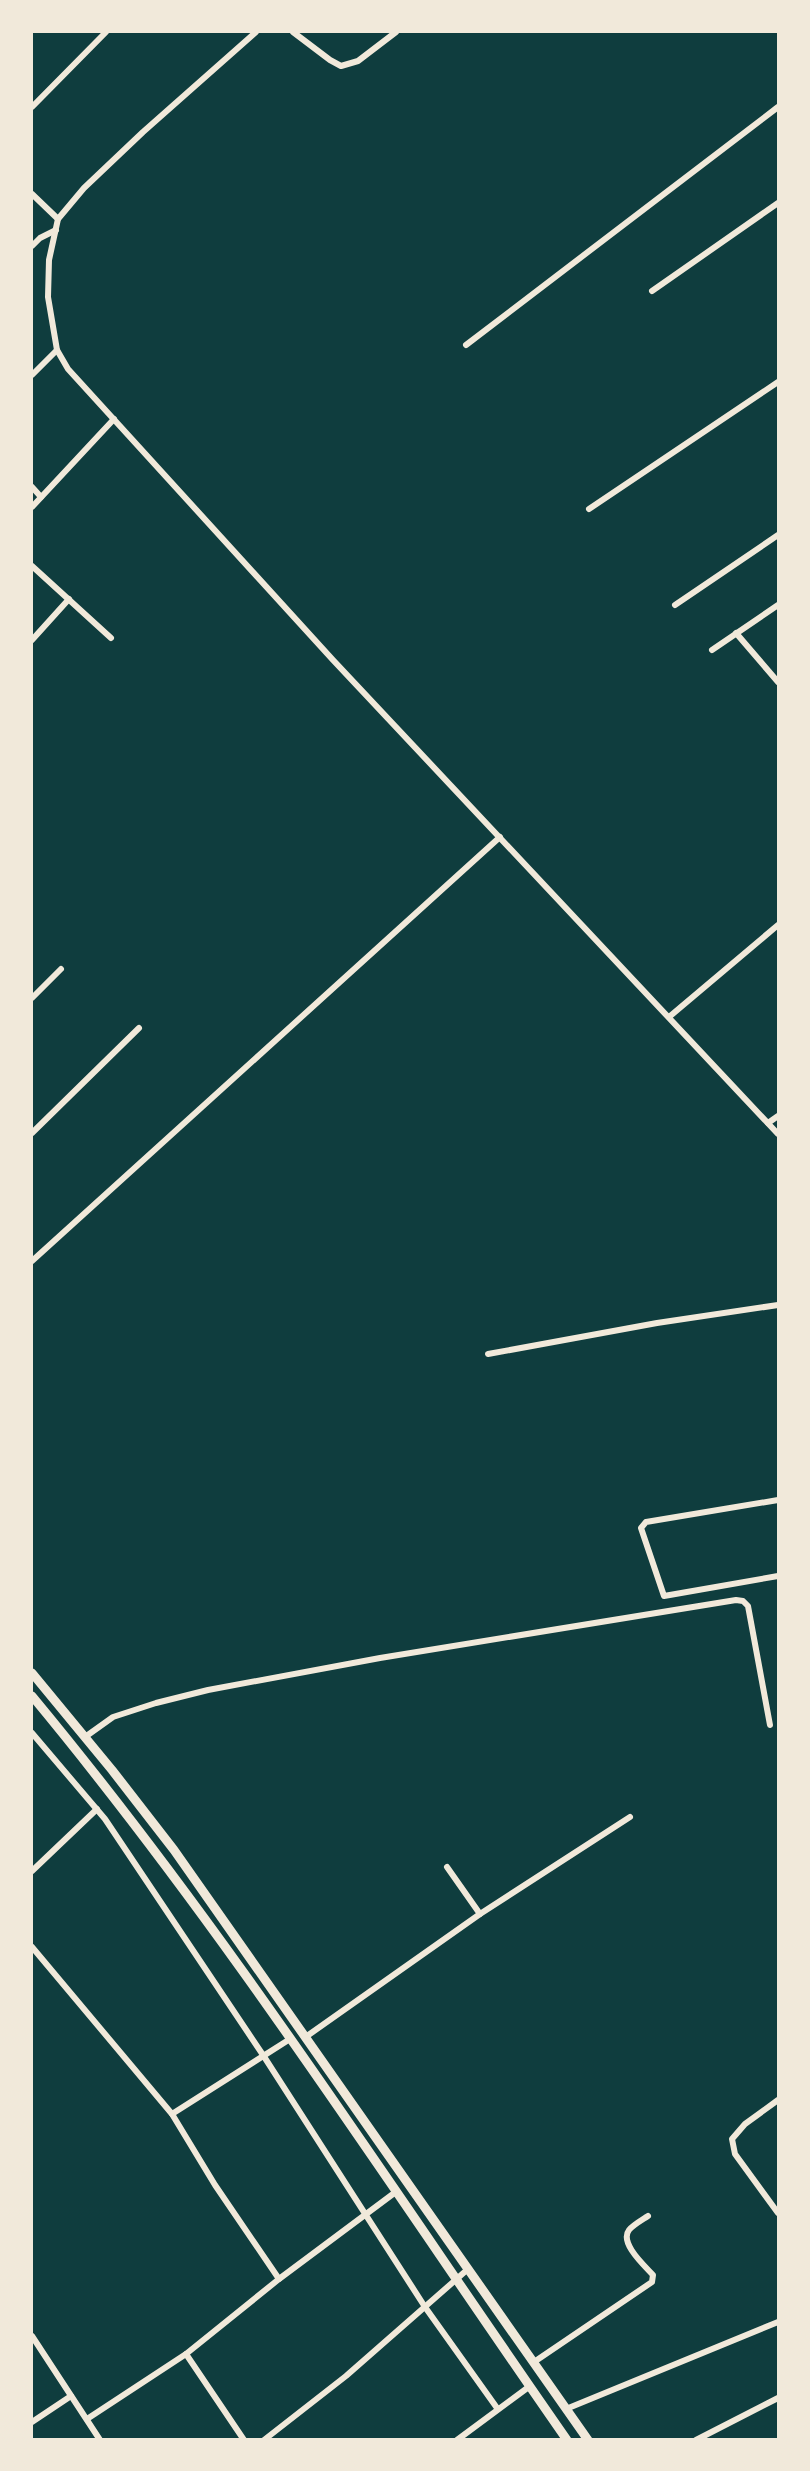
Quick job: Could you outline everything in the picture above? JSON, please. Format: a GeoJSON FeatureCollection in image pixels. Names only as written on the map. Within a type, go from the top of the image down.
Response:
{"type":"FeatureCollection","features":[{"type":"Feature","properties":{"kind":"main road"},"geometry":{"type":"LineString","coordinates":[[32,1674],[174,1850],[588,2440]]}},
{"type":"Feature","properties":{"kind":"main road"},"geometry":{"type":"LineString","coordinates":[[32,1696],[138,1827],[397,2191],[567,2440]]}},
{"type":"Feature","properties":{"kind":"street"},"geometry":{"type":"LineString","coordinates":[[32,107],[106,32]]}},
{"type":"Feature","properties":{"kind":"street"},"geometry":{"type":"LineString","coordinates":[[256,32],[143,132],[78,195],[58,219],[49,260],[48,297],[57,350],[68,369],[333,660],[779,1134]]}},
{"type":"Feature","properties":{"kind":"street"},"geometry":{"type":"LineString","coordinates":[[293,32],[341,66],[358,61],[396,32]]}},
{"type":"Feature","properties":{"kind":"street"},"geometry":{"type":"LineString","coordinates":[[466,345],[779,107]]}},
{"type":"Feature","properties":{"kind":"street"},"geometry":{"type":"LineString","coordinates":[[32,194],[58,219]]}},
{"type":"Feature","properties":{"kind":"street"},"geometry":{"type":"LineString","coordinates":[[652,291],[779,203]]}},
{"type":"Feature","properties":{"kind":"street"},"geometry":{"type":"LineString","coordinates":[[32,246],[56,230]]}},
{"type":"Feature","properties":{"kind":"street"},"geometry":{"type":"LineString","coordinates":[[32,375],[57,350]]}},
{"type":"Feature","properties":{"kind":"street"},"geometry":{"type":"LineString","coordinates":[[589,509],[779,382]]}},
{"type":"Feature","properties":{"kind":"street"},"geometry":{"type":"LineString","coordinates":[[32,507],[114,419]]}},
{"type":"Feature","properties":{"kind":"street"},"geometry":{"type":"LineString","coordinates":[[32,487],[41,497]]}},
{"type":"Feature","properties":{"kind":"street"},"geometry":{"type":"LineString","coordinates":[[675,605],[779,535]]}},
{"type":"Feature","properties":{"kind":"street"},"geometry":{"type":"LineString","coordinates":[[32,566],[111,638]]}},
{"type":"Feature","properties":{"kind":"street"},"geometry":{"type":"LineString","coordinates":[[32,640],[69,599]]}},
{"type":"Feature","properties":{"kind":"street"},"geometry":{"type":"LineString","coordinates":[[712,650],[779,605]]}},
{"type":"Feature","properties":{"kind":"street"},"geometry":{"type":"LineString","coordinates":[[736,633],[779,682]]}},
{"type":"Feature","properties":{"kind":"street"},"geometry":{"type":"LineString","coordinates":[[32,1261],[500,837]]}},
{"type":"Feature","properties":{"kind":"street"},"geometry":{"type":"LineString","coordinates":[[669,1017],[779,925]]}},
{"type":"Feature","properties":{"kind":"street"},"geometry":{"type":"LineString","coordinates":[[32,998],[61,969]]}},
{"type":"Feature","properties":{"kind":"street"},"geometry":{"type":"LineString","coordinates":[[32,1133],[139,1028]]}},
{"type":"Feature","properties":{"kind":"street"},"geometry":{"type":"LineString","coordinates":[[768,1123],[779,1116]]}},
{"type":"Feature","properties":{"kind":"street"},"geometry":{"type":"LineString","coordinates":[[488,1353],[779,1305]]}},
{"type":"Feature","properties":{"kind":"street"},"geometry":{"type":"LineString","coordinates":[[779,1500],[646,1522],[641,1528],[664,1596],[779,1576]]}},
{"type":"Feature","properties":{"kind":"street"},"geometry":{"type":"LineString","coordinates":[[85,1737],[113,1717],[208,1690],[380,1658],[736,1600],[743,1601],[748,1606],[770,1725]]}},
{"type":"Feature","properties":{"kind":"street"},"geometry":{"type":"LineString","coordinates":[[32,1734],[97,1809],[262,2055],[425,2307],[497,2409]]}},
{"type":"Feature","properties":{"kind":"street"},"geometry":{"type":"LineString","coordinates":[[32,1871],[97,1809]]}},
{"type":"Feature","properties":{"kind":"street"},"geometry":{"type":"LineString","coordinates":[[307,2036],[480,1914],[630,1817]]}},
{"type":"Feature","properties":{"kind":"street"},"geometry":{"type":"LineString","coordinates":[[447,1867],[480,1914]]}},
{"type":"Feature","properties":{"kind":"street"},"geometry":{"type":"LineString","coordinates":[[32,1947],[172,2114],[215,2185],[279,2279]]}},
{"type":"Feature","properties":{"kind":"street"},"geometry":{"type":"LineString","coordinates":[[172,2114],[290,2039]]}},
{"type":"Feature","properties":{"kind":"street"},"geometry":{"type":"LineString","coordinates":[[779,2100],[745,2124],[732,2139],[735,2154],[779,2213]]}},
{"type":"Feature","properties":{"kind":"street"},"geometry":{"type":"LineString","coordinates":[[87,2419],[186,2354],[279,2279],[397,2191]]}},
{"type":"Feature","properties":{"kind":"street"},"geometry":{"type":"LineString","coordinates":[[534,2362],[652,2282],[653,2275],[627,2244],[626,2237],[629,2230],[648,2216]]}},
{"type":"Feature","properties":{"kind":"street"},"geometry":{"type":"LineString","coordinates":[[264,2440],[346,2376],[468,2269]]}},
{"type":"Feature","properties":{"kind":"street"},"geometry":{"type":"LineString","coordinates":[[566,2409],[779,2322]]}},
{"type":"Feature","properties":{"kind":"street"},"geometry":{"type":"LineString","coordinates":[[32,2336],[100,2440]]}},
{"type":"Feature","properties":{"kind":"street"},"geometry":{"type":"LineString","coordinates":[[186,2354],[244,2440]]}},
{"type":"Feature","properties":{"kind":"street"},"geometry":{"type":"LineString","coordinates":[[457,2440],[530,2386]]}},
{"type":"Feature","properties":{"kind":"street"},"geometry":{"type":"LineString","coordinates":[[32,2423],[71,2396]]}},
{"type":"Feature","properties":{"kind":"street"},"geometry":{"type":"LineString","coordinates":[[696,2440],[779,2398]]}}]}
